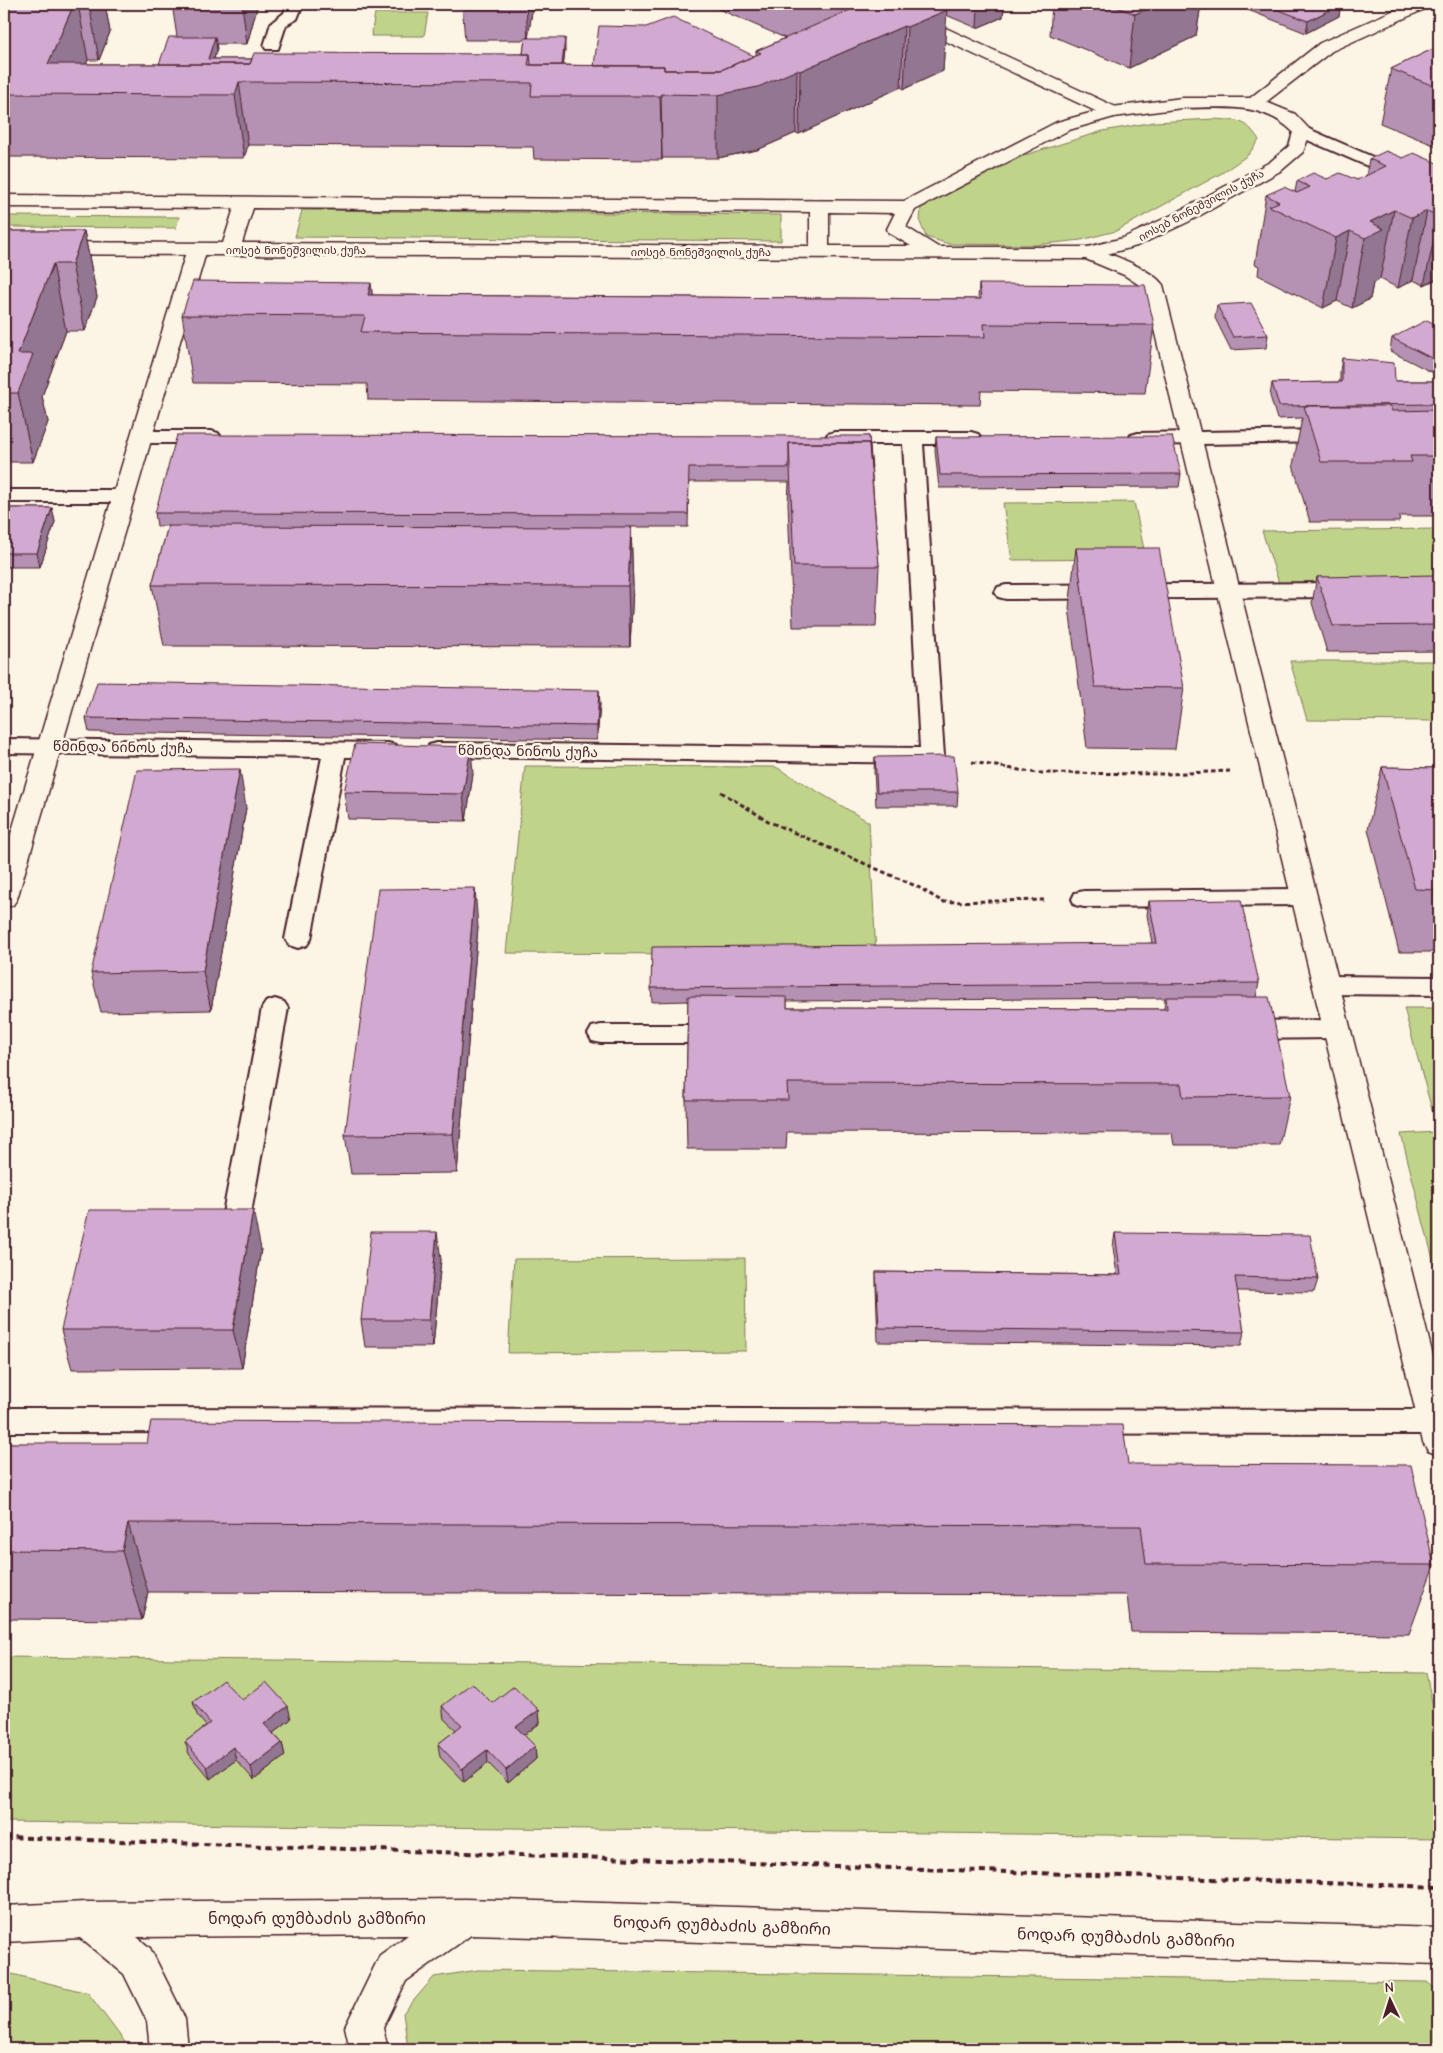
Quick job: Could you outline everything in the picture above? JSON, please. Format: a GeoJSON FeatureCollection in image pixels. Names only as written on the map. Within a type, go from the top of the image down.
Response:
{"type":"FeatureCollection","features":[{"type":"Feature","properties":{"kind":"street"},"geometry":{"type":"LineString","coordinates":[[882,4],[1112,112]]}},
{"type":"Feature","properties":{"kind":"street"},"geometry":{"type":"LineString","coordinates":[[1254,103],[1326,47],[1421,4]]}},
{"type":"Feature","properties":{"kind":"street"},"geometry":{"type":"LineString","coordinates":[[4,201],[907,207],[1062,126],[1112,112],[1182,103],[1254,103],[1289,118],[1302,132]]}},
{"type":"Feature","properties":{"kind":"street","name":"იოსებ ნონეშვილის ქუჩა"},"geometry":{"type":"LineString","coordinates":[[4,248],[1088,253],[1130,242],[1180,218],[1276,166],[1297,148],[1302,132]]}},
{"type":"Feature","properties":{"kind":"street"},"geometry":{"type":"LineString","coordinates":[[231,250],[244,203]]}},
{"type":"Feature","properties":{"kind":"street"},"geometry":{"type":"LineString","coordinates":[[819,206],[820,252]]}},
{"type":"Feature","properties":{"kind":"street"},"geometry":{"type":"LineString","coordinates":[[907,207],[896,229],[935,253]]}},
{"type":"Feature","properties":{"kind":"street"},"geometry":{"type":"LineString","coordinates":[[4,899],[197,249]]}},
{"type":"Feature","properties":{"kind":"street"},"geometry":{"type":"LineString","coordinates":[[1088,253],[1131,271],[1153,286],[1437,1432]]}},
{"type":"Feature","properties":{"kind":"street"},"geometry":{"type":"LineString","coordinates":[[369,2049],[364,2027],[393,1968],[465,1917]]}},
{"type":"Feature","properties":{"kind":"street","name":"ნოდარ დუმბაძის გამზირი"},"geometry":{"type":"LineString","coordinates":[[4,1924],[86,1920],[465,1917],[1439,1946]]}},
{"type":"Feature","properties":{"kind":"street"},"geometry":{"type":"LineString","coordinates":[[86,1920],[137,1961],[166,2019],[169,2049]]}},
{"type":"Feature","properties":{"kind":"lane"},"geometry":{"type":"LineString","coordinates":[[272,46],[279,23],[291,16],[295,4]]}},
{"type":"Feature","properties":{"kind":"lane"},"geometry":{"type":"LineString","coordinates":[[1302,132],[1439,192]]}},
{"type":"Feature","properties":{"kind":"lane"},"geometry":{"type":"LineString","coordinates":[[1121,439],[1350,436]]}},
{"type":"Feature","properties":{"kind":"lane"},"geometry":{"type":"LineString","coordinates":[[142,437],[231,437]]}},
{"type":"Feature","properties":{"kind":"lane"},"geometry":{"type":"LineString","coordinates":[[814,438],[992,438]]}},
{"type":"Feature","properties":{"kind":"lane"},"geometry":{"type":"LineString","coordinates":[[913,438],[932,756]]}},
{"type":"Feature","properties":{"kind":"lane"},"geometry":{"type":"LineString","coordinates":[[4,496],[123,496]]}},
{"type":"Feature","properties":{"kind":"lane"},"geometry":{"type":"LineString","coordinates":[[1006,592],[1372,590]]}},
{"type":"Feature","properties":{"kind":"lane","name":"წმინდა ნინოს ქუჩა"},"geometry":{"type":"LineString","coordinates":[[4,746],[932,756]]}},
{"type":"Feature","properties":{"kind":"lane"},"geometry":{"type":"LineString","coordinates":[[298,940],[335,749]]}},
{"type":"Feature","properties":{"kind":"lane"},"geometry":{"type":"LineString","coordinates":[[1084,899],[1304,897]]}},
{"type":"Feature","properties":{"kind":"lane"},"geometry":{"type":"LineString","coordinates":[[1326,986],[1439,986]]}},
{"type":"Feature","properties":{"kind":"lane"},"geometry":{"type":"LineString","coordinates":[[237,1213],[275,1008]]}},
{"type":"Feature","properties":{"kind":"lane"},"geometry":{"type":"LineString","coordinates":[[1218,1030],[1337,1029]]}},
{"type":"Feature","properties":{"kind":"lane"},"geometry":{"type":"LineString","coordinates":[[601,1034],[750,1033]]}},
{"type":"Feature","properties":{"kind":"lane"},"geometry":{"type":"LineString","coordinates":[[4,1420],[1437,1432]]}},
{"type":"Feature","properties":{"kind":"path"},"geometry":{"type":"LineString","coordinates":[[686,753],[714,788],[770,822],[918,887],[943,902],[1084,899]]}},
{"type":"Feature","properties":{"kind":"path"},"geometry":{"type":"LineString","coordinates":[[932,756],[1037,774],[1167,774],[1273,770]]}},
{"type":"Feature","properties":{"kind":"path"},"geometry":{"type":"LineString","coordinates":[[4,1837],[1439,1887]]}},
{"type":"Feature","properties":{"kind":"green space"},"geometry":{"type":"Polygon","coordinates":[[[375,13],[428,13],[424,36],[371,36],[375,13]]]}},
{"type":"Feature","properties":{"kind":"green space"},"geometry":{"type":"Polygon","coordinates":[[[1214,119],[1245,124],[1259,140],[1248,155],[1222,173],[1116,231],[1081,240],[1035,245],[949,244],[926,237],[920,222],[921,208],[1025,155],[1103,131],[1154,122],[1214,119]]]}},
{"type":"Feature","properties":{"kind":"green space"},"geometry":{"type":"Polygon","coordinates":[[[302,210],[781,215],[781,241],[295,237],[302,210]]]}},
{"type":"Feature","properties":{"kind":"green space"},"geometry":{"type":"Polygon","coordinates":[[[4,216],[179,217],[176,228],[4,227],[4,216]]]}},
{"type":"Feature","properties":{"kind":"green space"},"geometry":{"type":"Polygon","coordinates":[[[1134,502],[1146,559],[1012,560],[1003,503],[1134,502]]]}},
{"type":"Feature","properties":{"kind":"green space"},"geometry":{"type":"Polygon","coordinates":[[[1439,529],[1439,589],[1436,581],[1279,583],[1262,531],[1439,529]]]}},
{"type":"Feature","properties":{"kind":"green space"},"geometry":{"type":"Polygon","coordinates":[[[1290,661],[1439,661],[1439,721],[1307,720],[1290,661]]]}},
{"type":"Feature","properties":{"kind":"green space"},"geometry":{"type":"Polygon","coordinates":[[[525,766],[776,767],[869,822],[876,955],[506,953],[525,766]]]}},
{"type":"Feature","properties":{"kind":"green space"},"geometry":{"type":"Polygon","coordinates":[[[1404,1008],[1439,1008],[1439,1283],[1401,1134],[1438,1132],[1404,1008]]]}},
{"type":"Feature","properties":{"kind":"green space"},"geometry":{"type":"Polygon","coordinates":[[[745,1258],[746,1351],[508,1353],[514,1259],[745,1258]]]}},
{"type":"Feature","properties":{"kind":"green space"},"geometry":{"type":"Polygon","coordinates":[[[4,1657],[1426,1673],[1439,1736],[1439,1839],[4,1822],[4,1657]]]}},
{"type":"Feature","properties":{"kind":"green space"},"geometry":{"type":"Polygon","coordinates":[[[478,1970],[1427,1982],[1439,1992],[1439,2049],[408,2049],[403,2013],[434,1977],[478,1970]]]}},
{"type":"Feature","properties":{"kind":"green space"},"geometry":{"type":"Polygon","coordinates":[[[4,1972],[88,1993],[130,2049],[4,2049],[4,1972]]]}},
{"type":"Feature","properties":{"kind":"building"},"geometry":{"type":"Polygon","coordinates":[[[6,4],[74,4],[48,64],[250,64],[254,53],[530,54],[528,65],[664,66],[664,70],[721,70],[761,53],[756,51],[857,7],[850,4],[932,4],[947,10],[758,87],[718,95],[531,96],[532,83],[239,82],[235,95],[4,94],[4,9],[6,4]]]}},
{"type":"Feature","properties":{"kind":"building"},"geometry":{"type":"Polygon","coordinates":[[[1109,4],[1159,4],[1135,14],[1109,4]]]}},
{"type":"Feature","properties":{"kind":"building"},"geometry":{"type":"Polygon","coordinates":[[[1263,4],[1341,4],[1308,21],[1263,4]]]}},
{"type":"Feature","properties":{"kind":"building"},"geometry":{"type":"Polygon","coordinates":[[[673,17],[754,56],[721,70],[664,70],[664,66],[594,66],[599,26],[646,27],[673,17]]]}},
{"type":"Feature","properties":{"kind":"building"},"geometry":{"type":"Polygon","coordinates":[[[169,37],[215,37],[208,59],[252,59],[250,64],[159,64],[169,37]]]}},
{"type":"Feature","properties":{"kind":"building"},"geometry":{"type":"Polygon","coordinates":[[[525,38],[565,38],[562,65],[531,65],[530,54],[523,54],[525,38]]]}},
{"type":"Feature","properties":{"kind":"building"},"geometry":{"type":"Polygon","coordinates":[[[1439,46],[1439,88],[1391,69],[1439,46]]]}},
{"type":"Feature","properties":{"kind":"building"},"geometry":{"type":"Polygon","coordinates":[[[1386,151],[1403,158],[1414,153],[1439,164],[1439,216],[1427,211],[1412,218],[1394,210],[1370,222],[1384,229],[1365,238],[1350,231],[1336,238],[1269,206],[1279,202],[1266,195],[1284,187],[1297,193],[1310,187],[1297,181],[1313,173],[1327,179],[1340,173],[1357,180],[1386,166],[1369,159],[1386,151]]]}},
{"type":"Feature","properties":{"kind":"building"},"geometry":{"type":"Polygon","coordinates":[[[4,231],[84,231],[72,264],[53,264],[18,354],[33,354],[18,393],[4,393],[4,231]]]}},
{"type":"Feature","properties":{"kind":"building"},"geometry":{"type":"Polygon","coordinates":[[[193,281],[371,283],[368,295],[981,299],[979,284],[1145,285],[1154,325],[984,324],[985,337],[361,332],[365,316],[182,315],[193,281]]]}},
{"type":"Feature","properties":{"kind":"building"},"geometry":{"type":"Polygon","coordinates":[[[1251,303],[1268,335],[1233,337],[1217,305],[1251,303]]]}},
{"type":"Feature","properties":{"kind":"building"},"geometry":{"type":"Polygon","coordinates":[[[1427,320],[1439,326],[1439,362],[1392,338],[1427,320]]]}},
{"type":"Feature","properties":{"kind":"building"},"geometry":{"type":"Polygon","coordinates":[[[1342,358],[1394,363],[1395,381],[1439,381],[1439,404],[1279,406],[1272,383],[1342,382],[1342,358]]]}},
{"type":"Feature","properties":{"kind":"building"},"geometry":{"type":"Polygon","coordinates":[[[1304,406],[1390,406],[1392,411],[1439,410],[1439,456],[1410,456],[1412,462],[1321,462],[1304,406]]]}},
{"type":"Feature","properties":{"kind":"building"},"geometry":{"type":"Polygon","coordinates":[[[177,435],[869,436],[872,468],[869,443],[789,443],[789,468],[689,468],[688,514],[155,513],[177,435]]]}},
{"type":"Feature","properties":{"kind":"building"},"geometry":{"type":"Polygon","coordinates":[[[1172,436],[1181,474],[940,475],[936,437],[1172,436]]]}},
{"type":"Feature","properties":{"kind":"building"},"geometry":{"type":"Polygon","coordinates":[[[789,443],[869,443],[879,566],[794,566],[789,443]]]}},
{"type":"Feature","properties":{"kind":"building"},"geometry":{"type":"Polygon","coordinates":[[[4,508],[52,508],[37,553],[4,553],[4,508]]]}},
{"type":"Feature","properties":{"kind":"building"},"geometry":{"type":"Polygon","coordinates":[[[168,526],[631,527],[628,586],[152,585],[168,526]]]}},
{"type":"Feature","properties":{"kind":"building"},"geometry":{"type":"Polygon","coordinates":[[[1076,548],[1159,548],[1184,688],[1095,687],[1076,548]]]}},
{"type":"Feature","properties":{"kind":"building"},"geometry":{"type":"Polygon","coordinates":[[[1437,575],[1439,581],[1439,625],[1333,626],[1317,577],[1437,575]]]}},
{"type":"Feature","properties":{"kind":"building"},"geometry":{"type":"Polygon","coordinates":[[[97,682],[599,690],[597,726],[86,718],[97,682]]]}},
{"type":"Feature","properties":{"kind":"building"},"geometry":{"type":"Polygon","coordinates":[[[355,744],[471,747],[463,794],[344,792],[355,744]]]}},
{"type":"Feature","properties":{"kind":"building"},"geometry":{"type":"Polygon","coordinates":[[[954,756],[958,792],[877,792],[875,757],[954,756]]]}},
{"type":"Feature","properties":{"kind":"building"},"geometry":{"type":"Polygon","coordinates":[[[1382,767],[1439,768],[1439,890],[1415,889],[1382,767]]]}},
{"type":"Feature","properties":{"kind":"building"},"geometry":{"type":"Polygon","coordinates":[[[240,769],[203,971],[91,973],[137,770],[240,769]]]}},
{"type":"Feature","properties":{"kind":"building"},"geometry":{"type":"Polygon","coordinates":[[[475,888],[453,1134],[345,1135],[378,889],[475,888]]]}},
{"type":"Feature","properties":{"kind":"building"},"geometry":{"type":"Polygon","coordinates":[[[1241,900],[1259,983],[651,988],[652,947],[1157,943],[1149,901],[1241,900]]]}},
{"type":"Feature","properties":{"kind":"building"},"geometry":{"type":"Polygon","coordinates":[[[688,996],[787,997],[787,1008],[1167,1009],[1166,997],[1269,997],[1290,1096],[1183,1097],[1181,1084],[787,1083],[788,1100],[686,1100],[688,996]]]}},
{"type":"Feature","properties":{"kind":"building"},"geometry":{"type":"Polygon","coordinates":[[[89,1210],[253,1210],[233,1330],[61,1330],[89,1210]]]}},
{"type":"Feature","properties":{"kind":"building"},"geometry":{"type":"Polygon","coordinates":[[[371,1232],[437,1232],[429,1320],[361,1320],[371,1232]]]}},
{"type":"Feature","properties":{"kind":"building"},"geometry":{"type":"Polygon","coordinates":[[[1115,1233],[1310,1235],[1318,1279],[1235,1277],[1244,1332],[879,1328],[876,1272],[1121,1275],[1115,1233]]]}},
{"type":"Feature","properties":{"kind":"building"},"geometry":{"type":"Polygon","coordinates":[[[151,1421],[1123,1425],[1128,1464],[1411,1465],[1434,1565],[1146,1564],[1141,1526],[128,1523],[122,1551],[4,1550],[4,1443],[147,1443],[151,1421]]]}},
{"type":"Feature","properties":{"kind":"building"},"geometry":{"type":"Polygon","coordinates":[[[223,1680],[242,1700],[266,1682],[288,1706],[264,1724],[282,1743],[251,1767],[233,1747],[207,1767],[185,1742],[210,1723],[193,1702],[223,1680]]]}},
{"type":"Feature","properties":{"kind":"building"},"geometry":{"type":"Polygon","coordinates":[[[472,1683],[492,1703],[514,1686],[539,1710],[516,1727],[535,1746],[506,1770],[487,1750],[462,1769],[438,1744],[462,1725],[442,1706],[472,1683]]]}}]}
